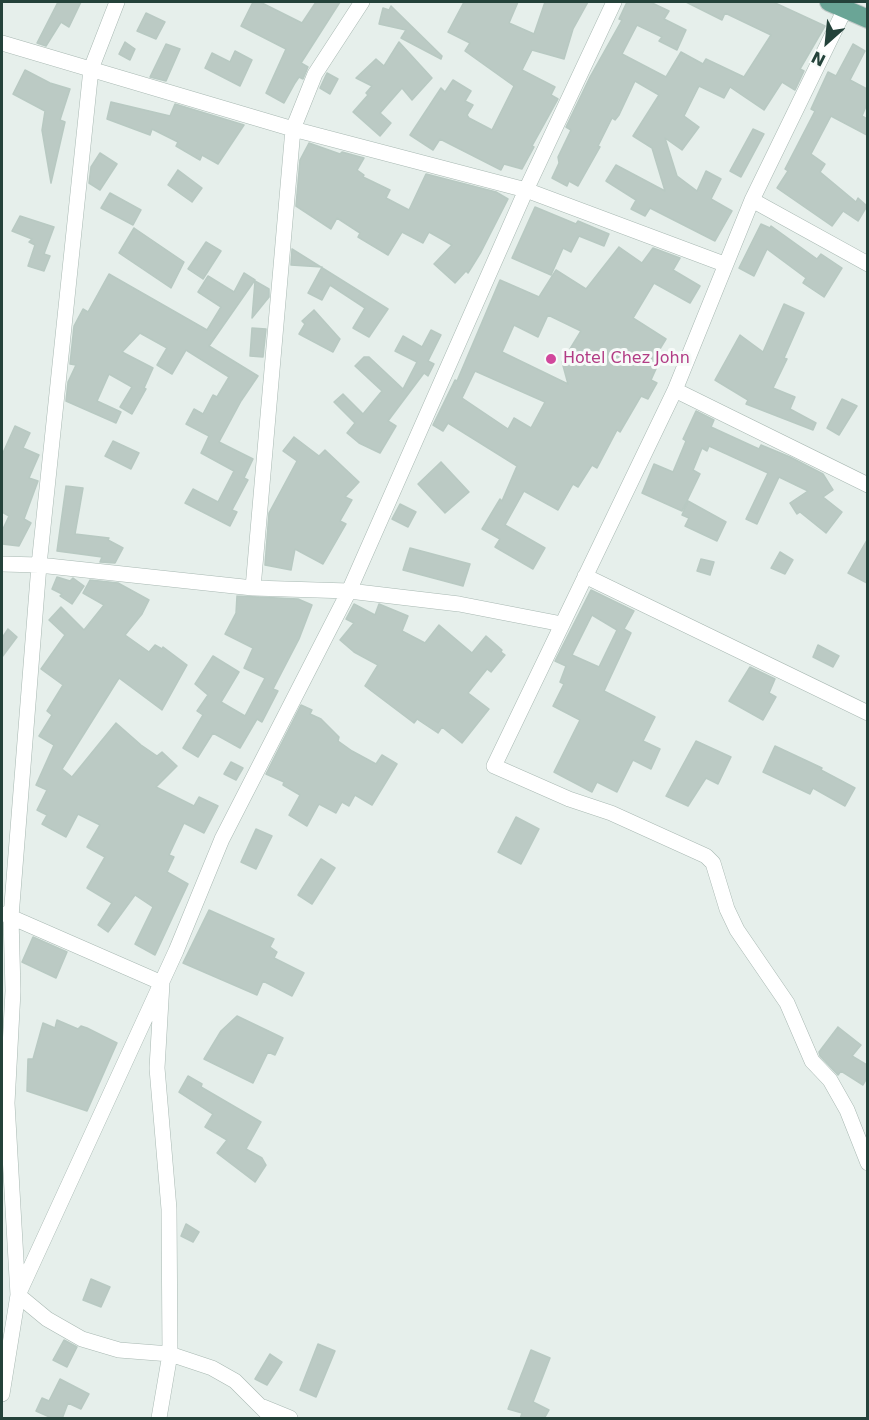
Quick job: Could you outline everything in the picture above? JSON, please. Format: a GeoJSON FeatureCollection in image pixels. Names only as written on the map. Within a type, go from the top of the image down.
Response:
{"type":"FeatureCollection","features":[{"type":"Feature","properties":{"kind":"main road"},"geometry":{"type":"LineString","coordinates":[[837,5],[867,20]]}},
{"type":"Feature","properties":{"kind":"street"},"geometry":{"type":"LineString","coordinates":[[2,1394],[18,1295],[4,1102],[13,991],[6,915],[39,565],[92,69],[117,2]]}},
{"type":"Feature","properties":{"kind":"street"},"geometry":{"type":"LineString","coordinates":[[254,588],[293,129],[315,74],[362,2]]}},
{"type":"Feature","properties":{"kind":"street"},"geometry":{"type":"LineString","coordinates":[[18,1295],[162,982],[222,839],[349,591],[526,190],[614,2]]}},
{"type":"Feature","properties":{"kind":"street"},"geometry":{"type":"LineString","coordinates":[[837,5],[724,264],[675,390],[494,766],[569,799],[611,813],[706,856],[713,863],[727,909],[737,930],[787,1003],[813,1061],[830,1080],[847,1110],[867,1163]]}},
{"type":"Feature","properties":{"kind":"street"},"geometry":{"type":"LineString","coordinates":[[2,43],[293,129],[526,190],[724,264]]}},
{"type":"Feature","properties":{"kind":"street"},"geometry":{"type":"LineString","coordinates":[[752,200],[867,264]]}},
{"type":"Feature","properties":{"kind":"street"},"geometry":{"type":"LineString","coordinates":[[675,390],[867,485]]}},
{"type":"Feature","properties":{"kind":"street"},"geometry":{"type":"LineString","coordinates":[[2,564],[39,565],[254,588],[349,591],[459,604],[562,624]]}},
{"type":"Feature","properties":{"kind":"street"},"geometry":{"type":"LineString","coordinates":[[585,576],[867,714]]}},
{"type":"Feature","properties":{"kind":"street"},"geometry":{"type":"LineString","coordinates":[[6,915],[162,982]]}},
{"type":"Feature","properties":{"kind":"street"},"geometry":{"type":"LineString","coordinates":[[159,1419],[170,1354],[169,1209],[157,1068],[162,982]]}},
{"type":"Feature","properties":{"kind":"street"},"geometry":{"type":"LineString","coordinates":[[18,1295],[47,1319],[82,1339],[119,1350],[170,1354],[212,1368],[235,1382],[267,1413],[290,1419]]}},
{"type":"Feature","properties":{"kind":"building"},"geometry":{"type":"Polygon","coordinates":[[[58,2],[81,2],[69,27],[61,22],[46,46],[37,43],[58,2]]]}},
{"type":"Feature","properties":{"kind":"building"},"geometry":{"type":"Polygon","coordinates":[[[253,2],[260,2],[302,23],[316,2],[340,2],[301,63],[308,67],[303,79],[299,77],[284,103],[266,93],[286,49],[241,26],[253,2]]]}},
{"type":"Feature","properties":{"kind":"building"},"geometry":{"type":"Polygon","coordinates":[[[464,2],[518,2],[509,23],[534,34],[545,2],[588,2],[573,29],[564,59],[532,50],[522,70],[555,87],[551,95],[558,99],[522,169],[504,164],[501,170],[440,139],[433,150],[410,135],[441,88],[445,92],[453,80],[471,91],[465,101],[473,105],[467,115],[469,118],[492,130],[514,86],[465,51],[470,43],[448,32],[464,2]]]}},
{"type":"Feature","properties":{"kind":"building"},"geometry":{"type":"Polygon","coordinates":[[[627,2],[650,2],[669,11],[664,19],[686,30],[677,50],[659,41],[662,37],[637,25],[622,54],[666,77],[681,52],[703,64],[706,59],[744,77],[771,35],[725,13],[722,20],[686,2],[773,2],[825,26],[800,69],[804,71],[795,90],[782,82],[764,110],[730,87],[724,98],[699,86],[684,116],[699,127],[682,150],[665,138],[677,176],[697,191],[706,171],[721,179],[711,199],[732,211],[715,241],[650,208],[645,216],[631,209],[636,200],[606,181],[616,165],[665,191],[652,148],[633,136],[659,95],[635,81],[619,115],[615,120],[612,118],[598,146],[600,147],[578,186],[569,181],[567,186],[552,178],[559,163],[558,157],[571,130],[566,127],[590,77],[622,20],[619,19],[627,2]]]}},
{"type":"Feature","properties":{"kind":"building"},"geometry":{"type":"Polygon","coordinates":[[[391,6],[442,56],[441,59],[401,38],[406,30],[379,24],[383,8],[389,10],[391,6]]]}},
{"type":"Feature","properties":{"kind":"building"},"geometry":{"type":"Polygon","coordinates":[[[146,13],[165,22],[156,39],[137,31],[146,13]]]}},
{"type":"Feature","properties":{"kind":"building"},"geometry":{"type":"Polygon","coordinates":[[[125,42],[135,49],[130,60],[119,54],[125,42]]]}},
{"type":"Feature","properties":{"kind":"building"},"geometry":{"type":"Polygon","coordinates":[[[399,42],[432,78],[412,100],[402,88],[380,113],[391,123],[380,136],[353,112],[368,95],[366,93],[372,86],[356,78],[376,59],[384,66],[399,42]]]}},
{"type":"Feature","properties":{"kind":"building"},"geometry":{"type":"Polygon","coordinates":[[[166,44],[180,49],[166,81],[150,77],[166,44]]]}},
{"type":"Feature","properties":{"kind":"building"},"geometry":{"type":"Polygon","coordinates":[[[853,44],[865,51],[850,80],[867,89],[867,104],[862,116],[867,119],[867,135],[831,116],[811,154],[825,164],[820,172],[856,202],[858,198],[867,206],[858,221],[843,211],[832,226],[777,188],[788,171],[785,169],[815,111],[811,109],[828,72],[836,76],[853,44]]]}},
{"type":"Feature","properties":{"kind":"building"},"geometry":{"type":"Polygon","coordinates":[[[235,51],[252,60],[240,86],[205,68],[212,53],[230,62],[235,51]]]}},
{"type":"Feature","properties":{"kind":"building"},"geometry":{"type":"Polygon","coordinates":[[[25,70],[50,83],[70,89],[60,120],[65,122],[51,183],[42,130],[45,111],[13,94],[25,70]]]}},
{"type":"Feature","properties":{"kind":"building"},"geometry":{"type":"Polygon","coordinates":[[[327,73],[338,79],[330,94],[320,88],[327,73]]]}},
{"type":"Feature","properties":{"kind":"building"},"geometry":{"type":"Polygon","coordinates":[[[111,102],[170,116],[175,104],[244,125],[218,164],[202,155],[200,160],[176,146],[178,142],[152,129],[150,135],[107,119],[111,102]]]}},
{"type":"Feature","properties":{"kind":"building"},"geometry":{"type":"Polygon","coordinates":[[[753,129],[764,134],[741,177],[730,171],[753,129]]]}},
{"type":"Feature","properties":{"kind":"building"},"geometry":{"type":"Polygon","coordinates":[[[309,143],[340,154],[342,152],[364,158],[357,170],[364,175],[363,177],[390,190],[386,198],[409,210],[426,174],[496,192],[508,199],[468,273],[466,271],[455,283],[434,264],[452,245],[429,232],[423,243],[402,232],[388,255],[358,237],[360,233],[337,218],[331,229],[296,206],[300,160],[309,143]]]}},
{"type":"Feature","properties":{"kind":"building"},"geometry":{"type":"Polygon","coordinates":[[[100,153],[117,164],[100,190],[89,183],[91,167],[100,153]]]}},
{"type":"Feature","properties":{"kind":"building"},"geometry":{"type":"Polygon","coordinates":[[[178,170],[202,188],[192,202],[168,185],[178,170]]]}},
{"type":"Feature","properties":{"kind":"building"},"geometry":{"type":"Polygon","coordinates":[[[110,193],[141,210],[133,225],[101,208],[110,193]]]}},
{"type":"Feature","properties":{"kind":"building"},"geometry":{"type":"Polygon","coordinates":[[[535,207],[576,224],[578,221],[609,234],[604,246],[579,236],[571,252],[563,248],[551,275],[512,258],[535,207]]]}},
{"type":"Feature","properties":{"kind":"building"},"geometry":{"type":"Polygon","coordinates":[[[20,216],[54,227],[44,254],[50,256],[44,271],[28,266],[35,245],[29,242],[32,239],[12,231],[20,216]]]}},
{"type":"Feature","properties":{"kind":"building"},"geometry":{"type":"Polygon","coordinates":[[[761,224],[770,228],[771,226],[817,259],[821,254],[842,268],[824,297],[803,283],[806,278],[767,249],[754,276],[739,268],[761,224]]]}},
{"type":"Feature","properties":{"kind":"building"},"geometry":{"type":"Polygon","coordinates":[[[134,228],[184,262],[171,288],[119,253],[134,228]]]}},
{"type":"Feature","properties":{"kind":"building"},"geometry":{"type":"Polygon","coordinates":[[[206,242],[221,251],[203,279],[188,269],[206,242]]]}},
{"type":"Feature","properties":{"kind":"building"},"geometry":{"type":"Polygon","coordinates":[[[619,247],[642,263],[653,248],[680,258],[673,270],[700,286],[690,303],[654,283],[633,318],[666,339],[655,357],[660,360],[651,380],[657,383],[648,399],[641,396],[620,432],[617,430],[597,468],[592,465],[578,487],[573,484],[558,510],[524,491],[505,525],[545,548],[533,569],[495,547],[500,539],[482,529],[500,499],[502,501],[517,466],[448,423],[443,431],[433,425],[455,380],[457,381],[500,280],[539,297],[556,270],[586,289],[619,247]],[[548,315],[538,337],[514,325],[502,352],[568,384],[562,362],[581,331],[548,315]],[[475,371],[462,398],[508,429],[514,418],[531,428],[545,402],[475,371]]]}},
{"type":"Feature","properties":{"kind":"building"},"geometry":{"type":"Polygon","coordinates":[[[292,249],[321,267],[291,265],[292,249]]]}},
{"type":"Feature","properties":{"kind":"building"},"geometry":{"type":"Polygon","coordinates":[[[322,268],[388,309],[369,337],[353,328],[365,308],[330,285],[322,300],[308,293],[322,268]]]}},
{"type":"Feature","properties":{"kind":"building"},"geometry":{"type":"Polygon","coordinates":[[[244,273],[255,280],[209,346],[258,376],[241,401],[219,442],[253,459],[244,478],[248,480],[232,510],[237,512],[230,526],[185,503],[193,489],[218,502],[234,471],[201,453],[209,436],[186,424],[194,409],[203,414],[213,395],[217,397],[229,377],[186,350],[172,374],[157,365],[167,348],[140,333],[122,352],[153,368],[144,388],[146,389],[132,414],[120,407],[132,387],[109,374],[97,401],[121,412],[116,423],[66,401],[68,382],[76,365],[70,364],[74,326],[83,309],[88,312],[109,274],[207,330],[221,307],[198,292],[208,276],[234,292],[244,273]]]}},
{"type":"Feature","properties":{"kind":"building"},"geometry":{"type":"Polygon","coordinates":[[[255,281],[269,289],[269,297],[252,318],[255,281]]]}},
{"type":"Feature","properties":{"kind":"building"},"geometry":{"type":"Polygon","coordinates":[[[784,304],[804,313],[784,358],[787,359],[773,388],[795,397],[790,409],[816,423],[813,430],[746,404],[748,400],[715,380],[740,335],[763,352],[784,304]]]}},
{"type":"Feature","properties":{"kind":"building"},"geometry":{"type":"Polygon","coordinates":[[[314,310],[340,339],[333,352],[299,334],[305,324],[302,321],[314,310]]]}},
{"type":"Feature","properties":{"kind":"building"},"geometry":{"type":"Polygon","coordinates":[[[252,328],[266,329],[263,357],[250,356],[252,328]]]}},
{"type":"Feature","properties":{"kind":"building"},"geometry":{"type":"Polygon","coordinates":[[[431,330],[441,335],[428,361],[434,364],[428,376],[424,373],[388,421],[396,426],[380,453],[359,443],[347,433],[355,423],[334,402],[343,394],[363,414],[382,391],[355,366],[364,357],[369,357],[403,389],[417,362],[395,351],[403,336],[422,347],[431,330]]]}},
{"type":"Feature","properties":{"kind":"building"},"geometry":{"type":"Polygon","coordinates":[[[842,399],[857,406],[839,435],[827,428],[842,399]]]}},
{"type":"Feature","properties":{"kind":"building"},"geometry":{"type":"Polygon","coordinates":[[[696,411],[714,420],[711,427],[759,449],[761,445],[790,457],[823,474],[833,490],[823,497],[842,512],[826,533],[800,512],[797,514],[790,503],[808,491],[779,477],[757,524],[746,519],[768,473],[709,446],[707,451],[702,448],[693,470],[700,474],[682,511],[642,493],[654,464],[673,472],[686,441],[683,439],[696,411]]]}},
{"type":"Feature","properties":{"kind":"building"},"geometry":{"type":"Polygon","coordinates":[[[15,426],[30,433],[23,448],[39,455],[29,478],[38,481],[24,519],[31,523],[19,546],[2,544],[2,531],[9,516],[2,512],[2,455],[15,426]]]}},
{"type":"Feature","properties":{"kind":"building"},"geometry":{"type":"Polygon","coordinates":[[[294,437],[319,456],[325,450],[359,482],[345,497],[352,500],[340,521],[346,524],[323,564],[295,549],[291,570],[265,565],[269,513],[297,461],[283,451],[294,437]]]}},
{"type":"Feature","properties":{"kind":"building"},"geometry":{"type":"Polygon","coordinates":[[[113,441],[139,453],[131,469],[105,456],[113,441]]]}},
{"type":"Feature","properties":{"kind":"building"},"geometry":{"type":"Polygon","coordinates":[[[441,462],[469,492],[445,513],[418,484],[441,462]]]}},
{"type":"Feature","properties":{"kind":"building"},"geometry":{"type":"Polygon","coordinates":[[[66,486],[83,488],[75,534],[109,538],[108,540],[123,548],[115,563],[100,562],[102,557],[57,551],[66,486]]]}},
{"type":"Feature","properties":{"kind":"building"},"geometry":{"type":"Polygon","coordinates":[[[688,501],[726,522],[717,541],[685,526],[689,518],[682,515],[688,501]]]}},
{"type":"Feature","properties":{"kind":"building"},"geometry":{"type":"Polygon","coordinates":[[[400,504],[416,512],[408,527],[392,519],[400,504]]]}},
{"type":"Feature","properties":{"kind":"building"},"geometry":{"type":"Polygon","coordinates":[[[867,540],[867,583],[848,573],[867,540]]]}},
{"type":"Feature","properties":{"kind":"building"},"geometry":{"type":"Polygon","coordinates":[[[410,548],[470,564],[463,586],[403,570],[410,548]]]}},
{"type":"Feature","properties":{"kind":"building"},"geometry":{"type":"Polygon","coordinates":[[[780,552],[793,560],[785,574],[771,568],[780,552]]]}},
{"type":"Feature","properties":{"kind":"building"},"geometry":{"type":"Polygon","coordinates":[[[701,559],[714,562],[710,575],[697,571],[701,559]]]}},
{"type":"Feature","properties":{"kind":"building"},"geometry":{"type":"Polygon","coordinates":[[[57,577],[70,581],[73,578],[84,586],[72,604],[60,596],[62,594],[52,589],[57,577]]]}},
{"type":"Feature","properties":{"kind":"building"},"geometry":{"type":"Polygon","coordinates":[[[90,580],[118,583],[149,600],[142,614],[125,635],[149,652],[155,645],[162,649],[163,647],[187,665],[162,710],[119,678],[62,769],[72,777],[116,723],[141,745],[157,756],[162,752],[177,766],[156,787],[194,806],[199,797],[218,806],[204,833],[184,823],[169,855],[174,857],[167,872],[188,884],[155,955],[135,944],[153,907],[135,895],[108,932],[98,925],[112,903],[87,888],[105,857],[87,847],[100,825],[78,814],[66,837],[42,824],[47,815],[37,810],[47,790],[36,785],[54,745],[39,736],[52,715],[47,711],[63,685],[41,669],[65,635],[49,620],[61,607],[84,630],[104,605],[83,593],[90,580]]]}},
{"type":"Feature","properties":{"kind":"building"},"geometry":{"type":"Polygon","coordinates":[[[591,590],[634,611],[624,629],[631,633],[604,691],[655,717],[643,741],[660,749],[651,769],[633,760],[617,792],[597,782],[592,792],[554,772],[580,720],[553,706],[564,684],[560,682],[566,666],[555,661],[591,590]],[[592,615],[572,655],[599,667],[617,630],[592,615]]]}},
{"type":"Feature","properties":{"kind":"building"},"geometry":{"type":"Polygon","coordinates":[[[237,596],[298,599],[312,605],[299,639],[273,689],[278,691],[262,722],[257,719],[240,748],[213,733],[198,757],[183,748],[203,715],[197,711],[208,695],[195,684],[213,656],[239,672],[221,702],[245,716],[265,678],[244,668],[253,648],[225,634],[236,613],[237,596]]]}},
{"type":"Feature","properties":{"kind":"building"},"geometry":{"type":"Polygon","coordinates":[[[354,604],[375,615],[379,604],[408,616],[402,631],[425,643],[439,625],[472,653],[486,636],[502,650],[501,652],[505,655],[491,672],[487,669],[468,693],[489,709],[462,743],[442,727],[438,733],[417,719],[414,723],[365,686],[378,665],[354,652],[340,640],[354,623],[346,619],[354,604]]]}},
{"type":"Feature","properties":{"kind":"building"},"geometry":{"type":"Polygon","coordinates":[[[8,629],[17,637],[2,657],[2,638],[8,629]]]}},
{"type":"Feature","properties":{"kind":"building"},"geometry":{"type":"Polygon","coordinates":[[[818,645],[839,656],[833,667],[813,657],[818,645]]]}},
{"type":"Feature","properties":{"kind":"building"},"geometry":{"type":"Polygon","coordinates":[[[750,667],[775,679],[769,693],[776,697],[763,720],[729,701],[750,667]]]}},
{"type":"Feature","properties":{"kind":"building"},"geometry":{"type":"Polygon","coordinates":[[[301,705],[312,710],[310,714],[321,719],[339,737],[338,741],[352,751],[376,764],[382,755],[397,764],[372,805],[355,795],[349,806],[342,802],[336,813],[319,804],[307,826],[289,815],[300,795],[283,785],[284,782],[266,774],[301,705]]]}},
{"type":"Feature","properties":{"kind":"building"},"geometry":{"type":"Polygon","coordinates":[[[696,741],[731,757],[718,784],[706,778],[688,806],[666,796],[696,741]]]}},
{"type":"Feature","properties":{"kind":"building"},"geometry":{"type":"Polygon","coordinates":[[[775,746],[822,768],[821,770],[855,788],[845,806],[813,788],[810,794],[763,772],[775,746]]]}},
{"type":"Feature","properties":{"kind":"building"},"geometry":{"type":"Polygon","coordinates":[[[231,762],[243,768],[236,780],[224,774],[231,762]]]}},
{"type":"Feature","properties":{"kind":"building"},"geometry":{"type":"Polygon","coordinates":[[[516,817],[539,829],[521,864],[498,852],[516,817]]]}},
{"type":"Feature","properties":{"kind":"building"},"geometry":{"type":"Polygon","coordinates":[[[256,829],[272,836],[256,869],[241,862],[256,829]]]}},
{"type":"Feature","properties":{"kind":"building"},"geometry":{"type":"Polygon","coordinates":[[[321,859],[335,868],[312,904],[298,895],[321,859]]]}},
{"type":"Feature","properties":{"kind":"building"},"geometry":{"type":"Polygon","coordinates":[[[209,910],[274,939],[270,947],[277,952],[274,958],[304,973],[292,996],[263,981],[257,995],[183,963],[209,910]]]}},
{"type":"Feature","properties":{"kind":"building"},"geometry":{"type":"Polygon","coordinates":[[[33,937],[67,952],[56,978],[22,962],[33,937]]]}},
{"type":"Feature","properties":{"kind":"building"},"geometry":{"type":"Polygon","coordinates":[[[237,1016],[283,1038],[275,1055],[268,1052],[253,1083],[204,1059],[221,1031],[237,1016]]]}},
{"type":"Feature","properties":{"kind":"building"},"geometry":{"type":"Polygon","coordinates":[[[57,1020],[78,1029],[81,1026],[87,1028],[117,1043],[87,1111],[27,1091],[28,1059],[33,1059],[43,1023],[55,1028],[57,1020]]]}},
{"type":"Feature","properties":{"kind":"building"},"geometry":{"type":"Polygon","coordinates":[[[838,1027],[861,1045],[852,1056],[867,1065],[867,1078],[863,1085],[841,1071],[838,1075],[820,1056],[819,1052],[838,1027]]]}},
{"type":"Feature","properties":{"kind":"building"},"geometry":{"type":"Polygon","coordinates":[[[188,1076],[202,1084],[201,1087],[261,1122],[246,1149],[262,1158],[266,1165],[255,1182],[217,1153],[227,1140],[205,1127],[213,1114],[179,1092],[188,1076]]]}},
{"type":"Feature","properties":{"kind":"building"},"geometry":{"type":"Polygon","coordinates":[[[186,1224],[199,1232],[193,1242],[181,1236],[186,1224]]]}},
{"type":"Feature","properties":{"kind":"building"},"geometry":{"type":"Polygon","coordinates":[[[91,1279],[110,1287],[101,1307],[83,1300],[91,1279]]]}},
{"type":"Feature","properties":{"kind":"building"},"geometry":{"type":"Polygon","coordinates":[[[64,1340],[77,1347],[67,1367],[53,1360],[64,1340]]]}},
{"type":"Feature","properties":{"kind":"building"},"geometry":{"type":"Polygon","coordinates":[[[318,1344],[335,1351],[316,1397],[300,1390],[318,1344]]]}},
{"type":"Feature","properties":{"kind":"building"},"geometry":{"type":"Polygon","coordinates":[[[531,1350],[550,1358],[533,1402],[549,1410],[544,1419],[520,1419],[522,1413],[508,1409],[531,1350]]]}},
{"type":"Feature","properties":{"kind":"building"},"geometry":{"type":"Polygon","coordinates":[[[270,1354],[282,1362],[267,1385],[255,1379],[270,1354]]]}},
{"type":"Feature","properties":{"kind":"building"},"geometry":{"type":"Polygon","coordinates":[[[60,1379],[89,1394],[81,1409],[68,1403],[62,1419],[54,1419],[36,1411],[42,1398],[49,1401],[60,1379]]]}},
{"type":"Feature","properties":{"kind":"place","name":"Hotel Chez John"},"geometry":{"type":"Point","coordinates":[551,359]}}]}
